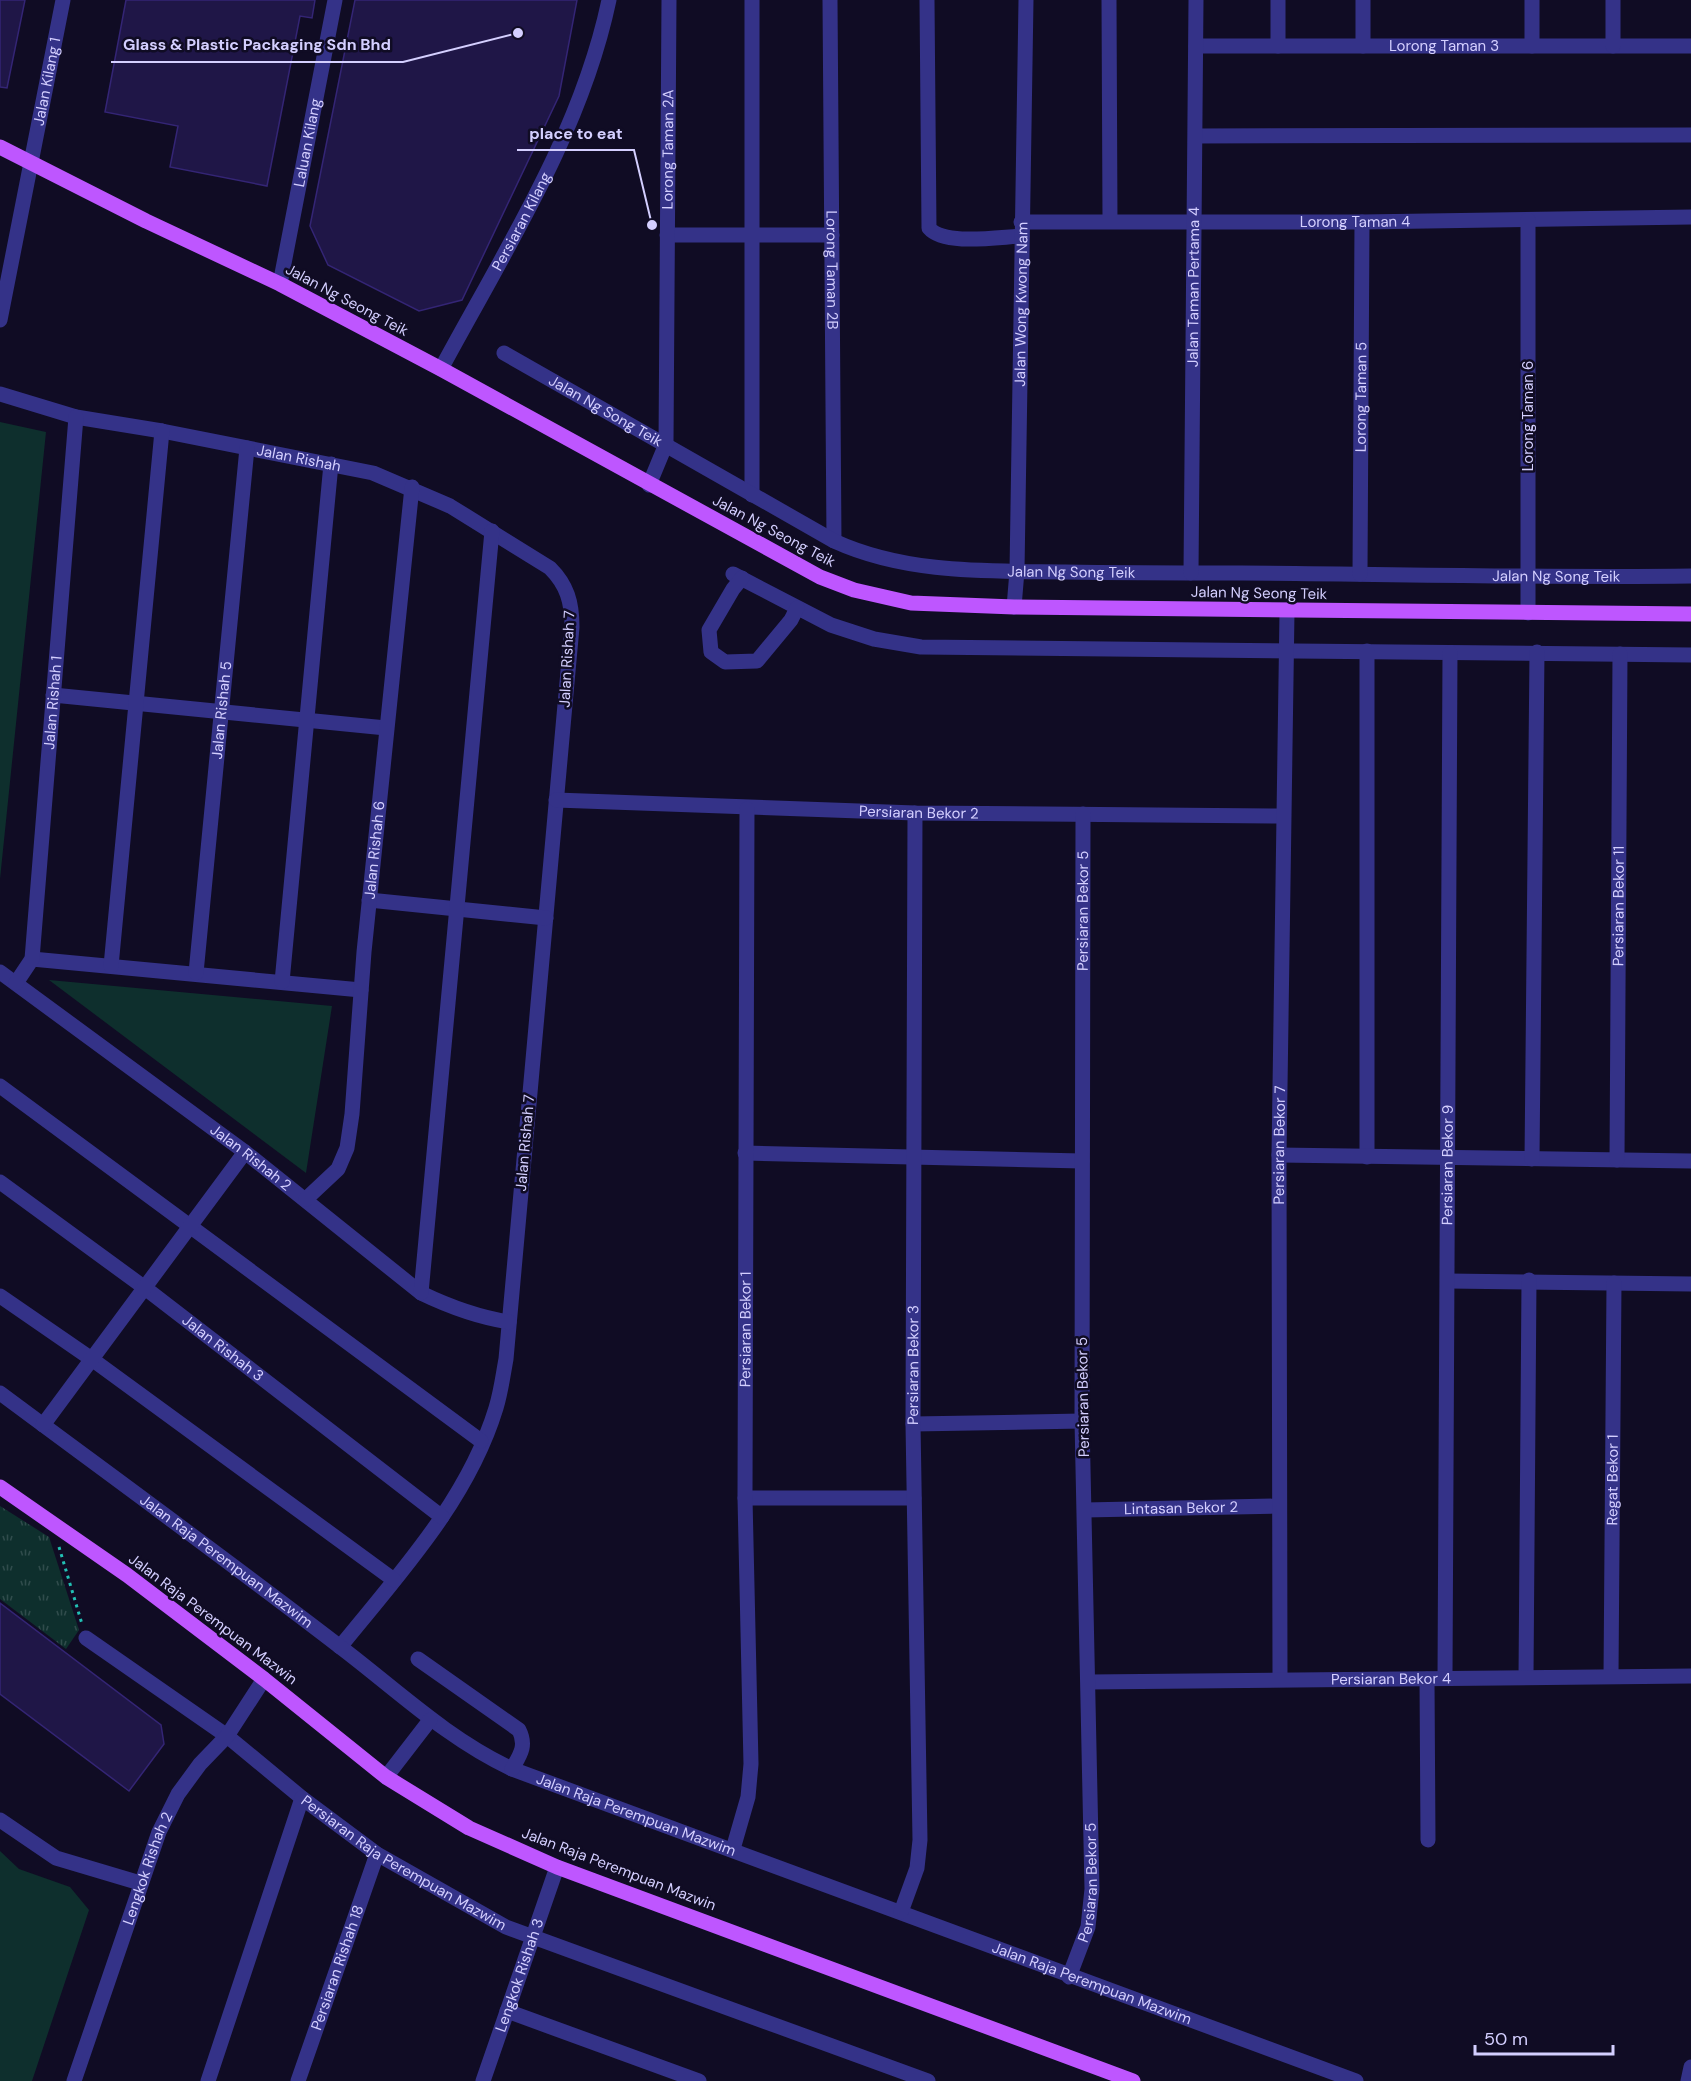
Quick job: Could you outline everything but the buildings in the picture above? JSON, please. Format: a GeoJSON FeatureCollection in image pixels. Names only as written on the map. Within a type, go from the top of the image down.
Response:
{"type":"FeatureCollection","features":[{"type":"Feature","properties":{"kind":"main road","name":"Jalan Ng Seong Teik"},"geometry":{"type":"LineString","coordinates":[[0,147],[146,221],[280,284],[441,369],[783,559],[854,590],[911,603],[1014,607],[1287,612],[1691,614]]}},
{"type":"Feature","properties":{"kind":"main road","name":"Jalan Raja Perempuan Mazwin"},"geometry":{"type":"LineString","coordinates":[[0,1487],[127,1575],[264,1679],[386,1777],[469,1828],[557,1868],[1133,2081]]}},
{"type":"Feature","properties":{"kind":"street","name":"Jalan Kilang 1"},"geometry":{"type":"LineString","coordinates":[[0,320],[63,0]]}},
{"type":"Feature","properties":{"kind":"street","name":"Laluan Kilang"},"geometry":{"type":"LineString","coordinates":[[280,284],[335,0]]}},
{"type":"Feature","properties":{"kind":"street","name":"Persiaran Kilang"},"geometry":{"type":"LineString","coordinates":[[441,369],[573,120],[589,73],[609,0]]}},
{"type":"Feature","properties":{"kind":"street","name":"Lorong Taman 2A"},"geometry":{"type":"LineString","coordinates":[[666,444],[669,0]]}},
{"type":"Feature","properties":{"kind":"street"},"geometry":{"type":"LineString","coordinates":[[752,0],[752,495]]}},
{"type":"Feature","properties":{"kind":"street","name":"Lorong Taman 2B"},"geometry":{"type":"LineString","coordinates":[[830,0],[834,541]]}},
{"type":"Feature","properties":{"kind":"street","name":"Lorong Taman 4"},"geometry":{"type":"LineString","coordinates":[[927,0],[929,228],[934,234],[949,238],[1110,220],[1362,222],[1691,217]]}},
{"type":"Feature","properties":{"kind":"street","name":"Jalan Wong Kwong Nam"},"geometry":{"type":"LineString","coordinates":[[1014,607],[1017,572],[1026,0]]}},
{"type":"Feature","properties":{"kind":"street"},"geometry":{"type":"LineString","coordinates":[[1109,0],[1110,220]]}},
{"type":"Feature","properties":{"kind":"street","name":"Jalan Taman Pertama 4"},"geometry":{"type":"LineString","coordinates":[[1191,573],[1196,221],[1196,0]]}},
{"type":"Feature","properties":{"kind":"street"},"geometry":{"type":"LineString","coordinates":[[1278,0],[1278,46]]}},
{"type":"Feature","properties":{"kind":"street"},"geometry":{"type":"LineString","coordinates":[[1363,0],[1363,46]]}},
{"type":"Feature","properties":{"kind":"street"},"geometry":{"type":"LineString","coordinates":[[1532,0],[1532,46]]}},
{"type":"Feature","properties":{"kind":"street"},"geometry":{"type":"LineString","coordinates":[[1613,0],[1613,46]]}},
{"type":"Feature","properties":{"kind":"street","name":"Lorong Taman 3"},"geometry":{"type":"LineString","coordinates":[[1196,46],[1691,46]]}},
{"type":"Feature","properties":{"kind":"street"},"geometry":{"type":"LineString","coordinates":[[1196,136],[1691,135]]}},
{"type":"Feature","properties":{"kind":"street","name":"Lorong Taman 6"},"geometry":{"type":"LineString","coordinates":[[1528,220],[1528,613]]}},
{"type":"Feature","properties":{"kind":"street","name":"Lorong Taman 5"},"geometry":{"type":"LineString","coordinates":[[1360,574],[1362,222]]}},
{"type":"Feature","properties":{"kind":"street"},"geometry":{"type":"LineString","coordinates":[[668,236],[832,235]]}},
{"type":"Feature","properties":{"kind":"street","name":"Jalan Ng Song Teik"},"geometry":{"type":"LineString","coordinates":[[504,353],[834,541],[858,552],[900,564],[1017,572],[1360,574],[1529,578],[1691,576]]}},
{"type":"Feature","properties":{"kind":"street","name":"Jalan Rishah"},"geometry":{"type":"LineString","coordinates":[[0,394],[76,417],[162,431],[373,473],[411,487],[492,531],[550,568],[568,592]]}},
{"type":"Feature","properties":{"kind":"street","name":"Jalan Rishah 1"},"geometry":{"type":"LineString","coordinates":[[16,983],[32,959],[76,417]]}},
{"type":"Feature","properties":{"kind":"street"},"geometry":{"type":"LineString","coordinates":[[111,966],[162,431]]}},
{"type":"Feature","properties":{"kind":"street"},"geometry":{"type":"LineString","coordinates":[[649,485],[666,444]]}},
{"type":"Feature","properties":{"kind":"street","name":"Jalan Rishah 5"},"geometry":{"type":"LineString","coordinates":[[196,973],[247,448]]}},
{"type":"Feature","properties":{"kind":"street"},"geometry":{"type":"LineString","coordinates":[[282,982],[331,464]]}},
{"type":"Feature","properties":{"kind":"street","name":"Jalan Rishah 6"},"geometry":{"type":"LineString","coordinates":[[306,1199],[338,1169],[347,1148],[352,1114],[369,900],[411,487]]}},
{"type":"Feature","properties":{"kind":"street"},"geometry":{"type":"LineString","coordinates":[[421,1293],[492,531]]}},
{"type":"Feature","properties":{"kind":"street"},"geometry":{"type":"LineString","coordinates":[[797,608],[791,620],[757,661],[725,662],[711,652],[709,630],[738,576],[831,625],[874,639],[921,646],[1691,655]]}},
{"type":"Feature","properties":{"kind":"street","name":"Jalan Rishah 7"},"geometry":{"type":"LineString","coordinates":[[340,1647],[442,1517],[468,1473],[495,1409],[506,1359],[573,627],[572,607],[568,592]]}},
{"type":"Feature","properties":{"kind":"street","name":"Persiaran Bekor 7"},"geometry":{"type":"LineString","coordinates":[[1280,1679],[1279,1155],[1282,816],[1288,649],[1287,612]]}},
{"type":"Feature","properties":{"kind":"street"},"geometry":{"type":"LineString","coordinates":[[1367,651],[1367,1157]]}},
{"type":"Feature","properties":{"kind":"street"},"geometry":{"type":"LineString","coordinates":[[1532,1159],[1538,652]]}},
{"type":"Feature","properties":{"kind":"street","name":"Persiaran Bekor 9"},"geometry":{"type":"LineString","coordinates":[[1445,1678],[1449,653]]}},
{"type":"Feature","properties":{"kind":"street","name":"Persiaran Bekor 11"},"geometry":{"type":"LineString","coordinates":[[1617,1160],[1620,654]]}},
{"type":"Feature","properties":{"kind":"street"},"geometry":{"type":"LineString","coordinates":[[54,695],[386,728]]}},
{"type":"Feature","properties":{"kind":"street","name":"Persiaran Bekor 2"},"geometry":{"type":"LineString","coordinates":[[556,800],[747,809],[915,813],[1282,816]]}},
{"type":"Feature","properties":{"kind":"street","name":"Persiaran Bekor 1"},"geometry":{"type":"LineString","coordinates":[[733,1849],[748,1797],[751,1764],[745,1498],[747,809]]}},
{"type":"Feature","properties":{"kind":"street","name":"Persiaran Bekor 3"},"geometry":{"type":"LineString","coordinates":[[901,1912],[917,1868],[920,1840],[913,1424],[912,1158],[915,813]]}},
{"type":"Feature","properties":{"kind":"street","name":"Persiaran Bekor 5"},"geometry":{"type":"LineString","coordinates":[[1070,1977],[1088,1927],[1092,1890],[1082,1421],[1083,814]]}},
{"type":"Feature","properties":{"kind":"street"},"geometry":{"type":"LineString","coordinates":[[369,900],[546,918]]}},
{"type":"Feature","properties":{"kind":"street"},"geometry":{"type":"LineString","coordinates":[[32,959],[361,990]]}},
{"type":"Feature","properties":{"kind":"street","name":"Jalan Rishah 2"},"geometry":{"type":"LineString","coordinates":[[0,972],[245,1152],[306,1199],[390,1271],[421,1293],[453,1308],[485,1318],[509,1322]]}},
{"type":"Feature","properties":{"kind":"street"},"geometry":{"type":"LineString","coordinates":[[0,1086],[482,1441]]}},
{"type":"Feature","properties":{"kind":"street"},"geometry":{"type":"LineString","coordinates":[[43,1425],[245,1152]]}},
{"type":"Feature","properties":{"kind":"street"},"geometry":{"type":"LineString","coordinates":[[745,1153],[1082,1161]]}},
{"type":"Feature","properties":{"kind":"street"},"geometry":{"type":"LineString","coordinates":[[1279,1155],[1691,1161]]}},
{"type":"Feature","properties":{"kind":"street","name":"Jalan Rishah 3"},"geometry":{"type":"LineString","coordinates":[[0,1182],[146,1288],[442,1517]]}},
{"type":"Feature","properties":{"kind":"street"},"geometry":{"type":"LineString","coordinates":[[1448,1281],[1529,1280],[1691,1284]]}},
{"type":"Feature","properties":{"kind":"street"},"geometry":{"type":"LineString","coordinates":[[1527,1677],[1529,1280]]}},
{"type":"Feature","properties":{"kind":"street","name":"Regat Bekor 1"},"geometry":{"type":"LineString","coordinates":[[1611,1676],[1614,1282]]}},
{"type":"Feature","properties":{"kind":"street"},"geometry":{"type":"LineString","coordinates":[[0,1296],[93,1360],[394,1580]]}},
{"type":"Feature","properties":{"kind":"street","name":"Jalan Raja Perempuan Mazwim"},"geometry":{"type":"LineString","coordinates":[[0,1393],[340,1647],[430,1720],[476,1752],[512,1769],[1356,2081]]}},
{"type":"Feature","properties":{"kind":"street"},"geometry":{"type":"LineString","coordinates":[[913,1424],[1082,1421]]}},
{"type":"Feature","properties":{"kind":"street"},"geometry":{"type":"LineString","coordinates":[[745,1498],[914,1498]]}},
{"type":"Feature","properties":{"kind":"street","name":"Lintasan Bekor 2"},"geometry":{"type":"LineString","coordinates":[[1085,1510],[1278,1506]]}},
{"type":"Feature","properties":{"kind":"street","name":"Persiaran Raja Perempuan Mazwim"},"geometry":{"type":"LineString","coordinates":[[86,1638],[227,1736],[302,1798],[377,1854],[506,1927],[928,2081]]}},
{"type":"Feature","properties":{"kind":"street"},"geometry":{"type":"LineString","coordinates":[[418,1659],[519,1730],[523,1739],[523,1749],[512,1769]]}},
{"type":"Feature","properties":{"kind":"street","name":"Persiaran Bekor 4"},"geometry":{"type":"LineString","coordinates":[[1089,1682],[1691,1676]]}},
{"type":"Feature","properties":{"kind":"street","name":"Lengkok Rishah 2"},"geometry":{"type":"LineString","coordinates":[[74,2081],[159,1832],[178,1794],[200,1764],[227,1736],[264,1679]]}},
{"type":"Feature","properties":{"kind":"street"},"geometry":{"type":"LineString","coordinates":[[1427,1679],[1428,1840]]}},
{"type":"Feature","properties":{"kind":"street"},"geometry":{"type":"LineString","coordinates":[[386,1777],[430,1720]]}},
{"type":"Feature","properties":{"kind":"street"},"geometry":{"type":"LineString","coordinates":[[208,2081],[302,1798]]}},
{"type":"Feature","properties":{"kind":"street"},"geometry":{"type":"LineString","coordinates":[[0,1820],[56,1858],[140,1883]]}},
{"type":"Feature","properties":{"kind":"street","name":"Persiaran Rishah 18"},"geometry":{"type":"LineString","coordinates":[[298,2081],[377,1854]]}},
{"type":"Feature","properties":{"kind":"street","name":"Lengkok Rishah 3"},"geometry":{"type":"LineString","coordinates":[[483,2081],[557,1868]]}},
{"type":"Feature","properties":{"kind":"street"},"geometry":{"type":"LineString","coordinates":[[507,2011],[699,2081]]}},
{"type":"Feature","properties":{"kind":"street"},"geometry":{"type":"LineString","coordinates":[[1688,2081],[1691,2067]]}},
{"type":"Feature","properties":{"kind":"path"},"geometry":{"type":"LineString","coordinates":[[52,1523],[86,1638]]}},
{"type":"Feature","properties":{"kind":"green space"},"geometry":{"type":"Polygon","coordinates":[[[0,422],[46,432],[0,879],[0,422]]]}},
{"type":"Feature","properties":{"kind":"green space"},"geometry":{"type":"Polygon","coordinates":[[[49,980],[332,1006],[306,1173],[49,980]]]}},
{"type":"Feature","properties":{"kind":"green space"},"geometry":{"type":"Polygon","coordinates":[[[0,1506],[49,1537],[79,1630],[66,1649],[0,1599],[0,1506]]]}},
{"type":"Feature","properties":{"kind":"green space"},"geometry":{"type":"Polygon","coordinates":[[[0,1851],[19,1869],[70,1887],[89,1910],[32,2081],[0,2081],[0,1851]]]}},
{"type":"Feature","properties":{"kind":"place","name":"Glass & Plastic Packaging Sdn Bhd"},"geometry":{"type":"Point","coordinates":[518,33]}},
{"type":"Feature","properties":{"kind":"place","name":"place to eat"},"geometry":{"type":"Point","coordinates":[652,225]}}]}
